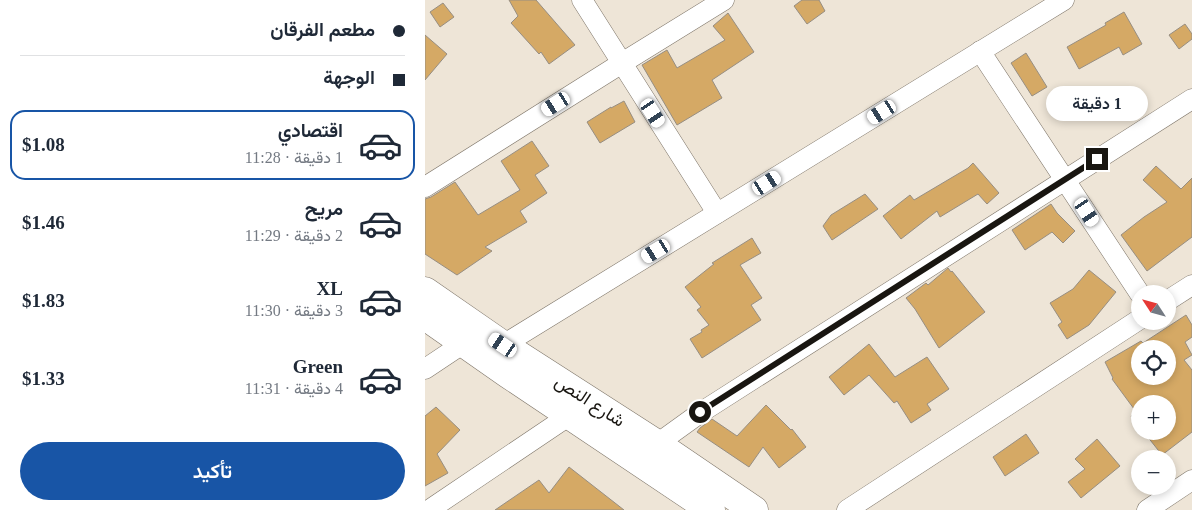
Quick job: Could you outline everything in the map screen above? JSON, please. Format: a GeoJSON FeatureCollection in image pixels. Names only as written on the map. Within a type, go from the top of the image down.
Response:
{"type":"FeatureCollection","features":[{"type":"Feature","properties":{"kind":"main road","name":"شارع النص"},"geometry":{"type":"LineString","coordinates":[[425,291],[503,345],[657,444],[754,510]]}},
{"type":"Feature","properties":{"kind":"main road","name":"شارع النص"},"geometry":{"type":"LineString","coordinates":[[425,316],[711,510]]}},
{"type":"Feature","properties":{"kind":"street"},"geometry":{"type":"LineString","coordinates":[[582,0],[717,213]]}},
{"type":"Feature","properties":{"kind":"street"},"geometry":{"type":"LineString","coordinates":[[425,187],[724,0]]}},
{"type":"Feature","properties":{"kind":"street"},"geometry":{"type":"LineString","coordinates":[[503,345],[1064,0]]}},
{"type":"Feature","properties":{"kind":"street"},"geometry":{"type":"LineString","coordinates":[[980,51],[1134,285]]}},
{"type":"Feature","properties":{"kind":"street"},"geometry":{"type":"LineString","coordinates":[[657,444],[700,412],[1192,99]]}},
{"type":"Feature","properties":{"kind":"street"},"geometry":{"type":"LineString","coordinates":[[1176,296],[1192,286]]}},
{"type":"Feature","properties":{"kind":"street"},"geometry":{"type":"LineString","coordinates":[[847,510],[1131,325]]}},
{"type":"Feature","properties":{"kind":"street"},"geometry":{"type":"LineString","coordinates":[[425,369],[464,343]]}},
{"type":"Feature","properties":{"kind":"street"},"geometry":{"type":"LineString","coordinates":[[429,510],[569,415]]}},
{"type":"Feature","properties":{"kind":"street"},"geometry":{"type":"LineString","coordinates":[[1147,510],[1192,480]]}},
{"type":"Feature","properties":{"kind":"building"},"geometry":{"type":"Polygon","coordinates":[[[509,0],[536,0],[575,45],[549,64],[541,52],[539,54],[511,23],[518,16],[509,0]]]}},
{"type":"Feature","properties":{"kind":"building"},"geometry":{"type":"Polygon","coordinates":[[[802,0],[819,0],[825,11],[807,24],[794,6],[802,0]]]}},
{"type":"Feature","properties":{"kind":"building"},"geometry":{"type":"Polygon","coordinates":[[[443,3],[454,17],[440,27],[430,12],[443,3]]]}},
{"type":"Feature","properties":{"kind":"building"},"geometry":{"type":"Polygon","coordinates":[[[1124,12],[1142,44],[1123,55],[1119,47],[1079,69],[1067,47],[1106,25],[1105,23],[1124,12]]]}},
{"type":"Feature","properties":{"kind":"building"},"geometry":{"type":"Polygon","coordinates":[[[728,13],[754,52],[712,80],[722,98],[677,125],[642,65],[667,50],[677,68],[725,40],[713,26],[728,13]]]}},
{"type":"Feature","properties":{"kind":"building"},"geometry":{"type":"Polygon","coordinates":[[[1185,24],[1192,34],[1192,39],[1179,49],[1169,35],[1185,24]]]}},
{"type":"Feature","properties":{"kind":"building"},"geometry":{"type":"Polygon","coordinates":[[[425,35],[447,54],[425,80],[425,35]]]}},
{"type":"Feature","properties":{"kind":"building"},"geometry":{"type":"Polygon","coordinates":[[[1026,53],[1047,87],[1032,96],[1011,63],[1026,53]]]}},
{"type":"Feature","properties":{"kind":"building"},"geometry":{"type":"Polygon","coordinates":[[[624,101],[635,122],[600,143],[587,122],[624,101]]]}},
{"type":"Feature","properties":{"kind":"building"},"geometry":{"type":"Polygon","coordinates":[[[532,141],[549,166],[535,175],[547,193],[520,211],[527,222],[485,247],[492,251],[457,275],[425,254],[425,199],[455,182],[478,215],[520,190],[501,161],[532,141]]]}},
{"type":"Feature","properties":{"kind":"building"},"geometry":{"type":"Polygon","coordinates":[[[973,163],[999,193],[987,204],[978,194],[940,217],[937,211],[901,239],[883,216],[910,195],[914,200],[968,168],[973,163]]]}},
{"type":"Feature","properties":{"kind":"building"},"geometry":{"type":"Polygon","coordinates":[[[1156,166],[1181,189],[1192,178],[1192,237],[1147,271],[1121,235],[1167,202],[1143,180],[1156,166]]]}},
{"type":"Feature","properties":{"kind":"building"},"geometry":{"type":"Polygon","coordinates":[[[865,194],[878,209],[832,240],[823,226],[831,215],[865,194]]]}},
{"type":"Feature","properties":{"kind":"building"},"geometry":{"type":"Polygon","coordinates":[[[1051,204],[1075,231],[1063,243],[1052,232],[1025,250],[1012,230],[1051,204]]]}},
{"type":"Feature","properties":{"kind":"building"},"geometry":{"type":"Polygon","coordinates":[[[752,238],[761,253],[740,265],[762,298],[751,305],[761,320],[702,358],[690,339],[709,325],[697,310],[701,307],[685,287],[714,264],[712,263],[752,238]]]}},
{"type":"Feature","properties":{"kind":"building"},"geometry":{"type":"Polygon","coordinates":[[[948,268],[985,312],[939,348],[906,298],[926,283],[928,285],[948,268]]]}},
{"type":"Feature","properties":{"kind":"building"},"geometry":{"type":"Polygon","coordinates":[[[1089,270],[1116,292],[1089,325],[1067,339],[1058,325],[1062,322],[1050,303],[1073,289],[1089,270]]]}},
{"type":"Feature","properties":{"kind":"building"},"geometry":{"type":"Polygon","coordinates":[[[1186,315],[1192,325],[1192,337],[1185,342],[1192,355],[1184,360],[1192,370],[1192,432],[1169,450],[1158,450],[1150,440],[1176,440],[1176,395],[1131,395],[1131,405],[1112,379],[1105,362],[1131,347],[1131,385],[1176,385],[1176,340],[1148,340],[1163,330],[1176,330],[1176,322],[1186,315]]]}},
{"type":"Feature","properties":{"kind":"building"},"geometry":{"type":"Polygon","coordinates":[[[869,344],[895,377],[927,357],[949,389],[927,404],[931,410],[911,423],[897,401],[894,403],[869,375],[844,395],[829,377],[869,344]]]}},
{"type":"Feature","properties":{"kind":"building"},"geometry":{"type":"Polygon","coordinates":[[[766,405],[792,429],[806,447],[779,468],[763,447],[749,467],[697,432],[712,419],[737,436],[766,405]]]}},
{"type":"Feature","properties":{"kind":"building"},"geometry":{"type":"Polygon","coordinates":[[[436,407],[460,430],[437,454],[448,473],[425,486],[425,416],[436,407]]]}},
{"type":"Feature","properties":{"kind":"building"},"geometry":{"type":"Polygon","coordinates":[[[1026,434],[1039,453],[1005,476],[993,457],[1026,434]]]}},
{"type":"Feature","properties":{"kind":"building"},"geometry":{"type":"Polygon","coordinates":[[[1097,439],[1120,466],[1081,498],[1068,482],[1085,469],[1075,459],[1097,439]]]}},
{"type":"Feature","properties":{"kind":"building"},"geometry":{"type":"Polygon","coordinates":[[[569,467],[624,510],[495,510],[539,480],[549,493],[569,467]]]}},
{"type":"Feature","properties":{"kind":"route"},"geometry":{"type":"LineString","coordinates":[[700,412],[1097,159]]}}]}
